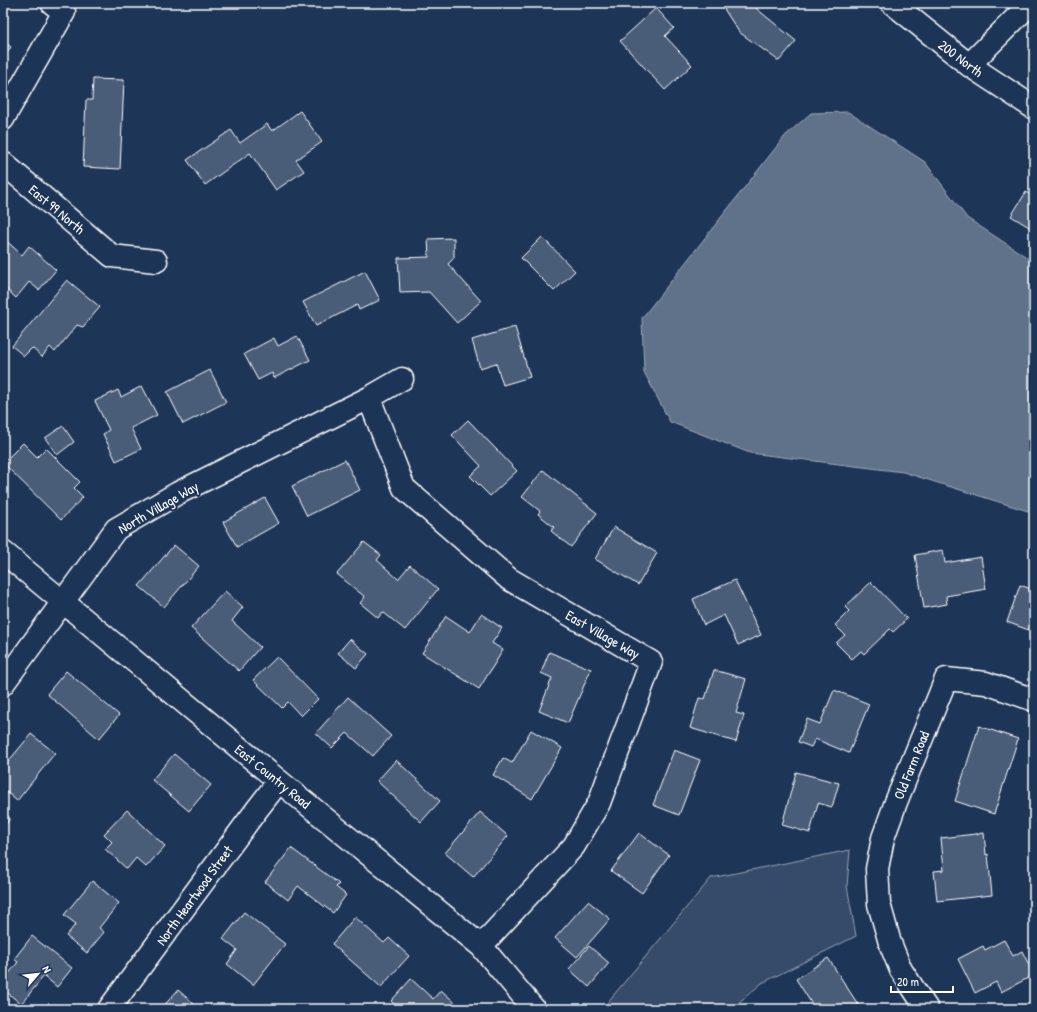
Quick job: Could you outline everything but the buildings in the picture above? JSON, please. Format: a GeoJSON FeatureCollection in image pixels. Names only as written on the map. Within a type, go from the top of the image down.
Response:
{"type":"FeatureCollection","features":[{"type":"Feature","properties":{"kind":"street"},"geometry":{"type":"LineString","coordinates":[[3,119],[64,12],[52,3]]}},
{"type":"Feature","properties":{"kind":"street","name":"200 North"},"geometry":{"type":"LineString","coordinates":[[892,3],[969,65],[1034,108]]}},
{"type":"Feature","properties":{"kind":"street"},"geometry":{"type":"LineString","coordinates":[[969,65],[1031,3]]}},
{"type":"Feature","properties":{"kind":"street","name":"East 99 North"},"geometry":{"type":"LineString","coordinates":[[3,163],[112,256],[156,261]]}},
{"type":"Feature","properties":{"kind":"street","name":"North Village Way"},"geometry":{"type":"LineString","coordinates":[[3,684],[62,601],[116,529],[178,493],[369,398],[402,379]]}},
{"type":"Feature","properties":{"kind":"street","name":"East Village Way"},"geometry":{"type":"LineString","coordinates":[[369,398],[404,488],[509,578],[651,662],[599,803],[574,846],[482,946]]}},
{"type":"Feature","properties":{"kind":"street","name":"East Country Road"},"geometry":{"type":"LineString","coordinates":[[3,552],[279,781],[482,946],[534,1009]]}},
{"type":"Feature","properties":{"kind":"street","name":"Old Farm Road"},"geometry":{"type":"LineString","coordinates":[[927,1009],[901,970],[890,943],[879,904],[877,869],[883,838],[946,678],[986,683],[1034,700]]}},
{"type":"Feature","properties":{"kind":"street","name":"North Heartwood Street"},"geometry":{"type":"LineString","coordinates":[[109,1009],[279,781]]}},
{"type":"Feature","properties":{"kind":"shaded area"},"geometry":{"type":"Polygon","coordinates":[[[848,112],[925,162],[967,218],[1025,256],[1034,264],[1034,513],[903,472],[750,453],[670,422],[644,372],[642,318],[785,136],[811,113],[848,112]]]}},
{"type":"Feature","properties":{"kind":"shaded area"},"geometry":{"type":"Polygon","coordinates":[[[850,850],[847,886],[856,936],[762,983],[731,1009],[602,1009],[711,878],[850,850]]]}}]}
